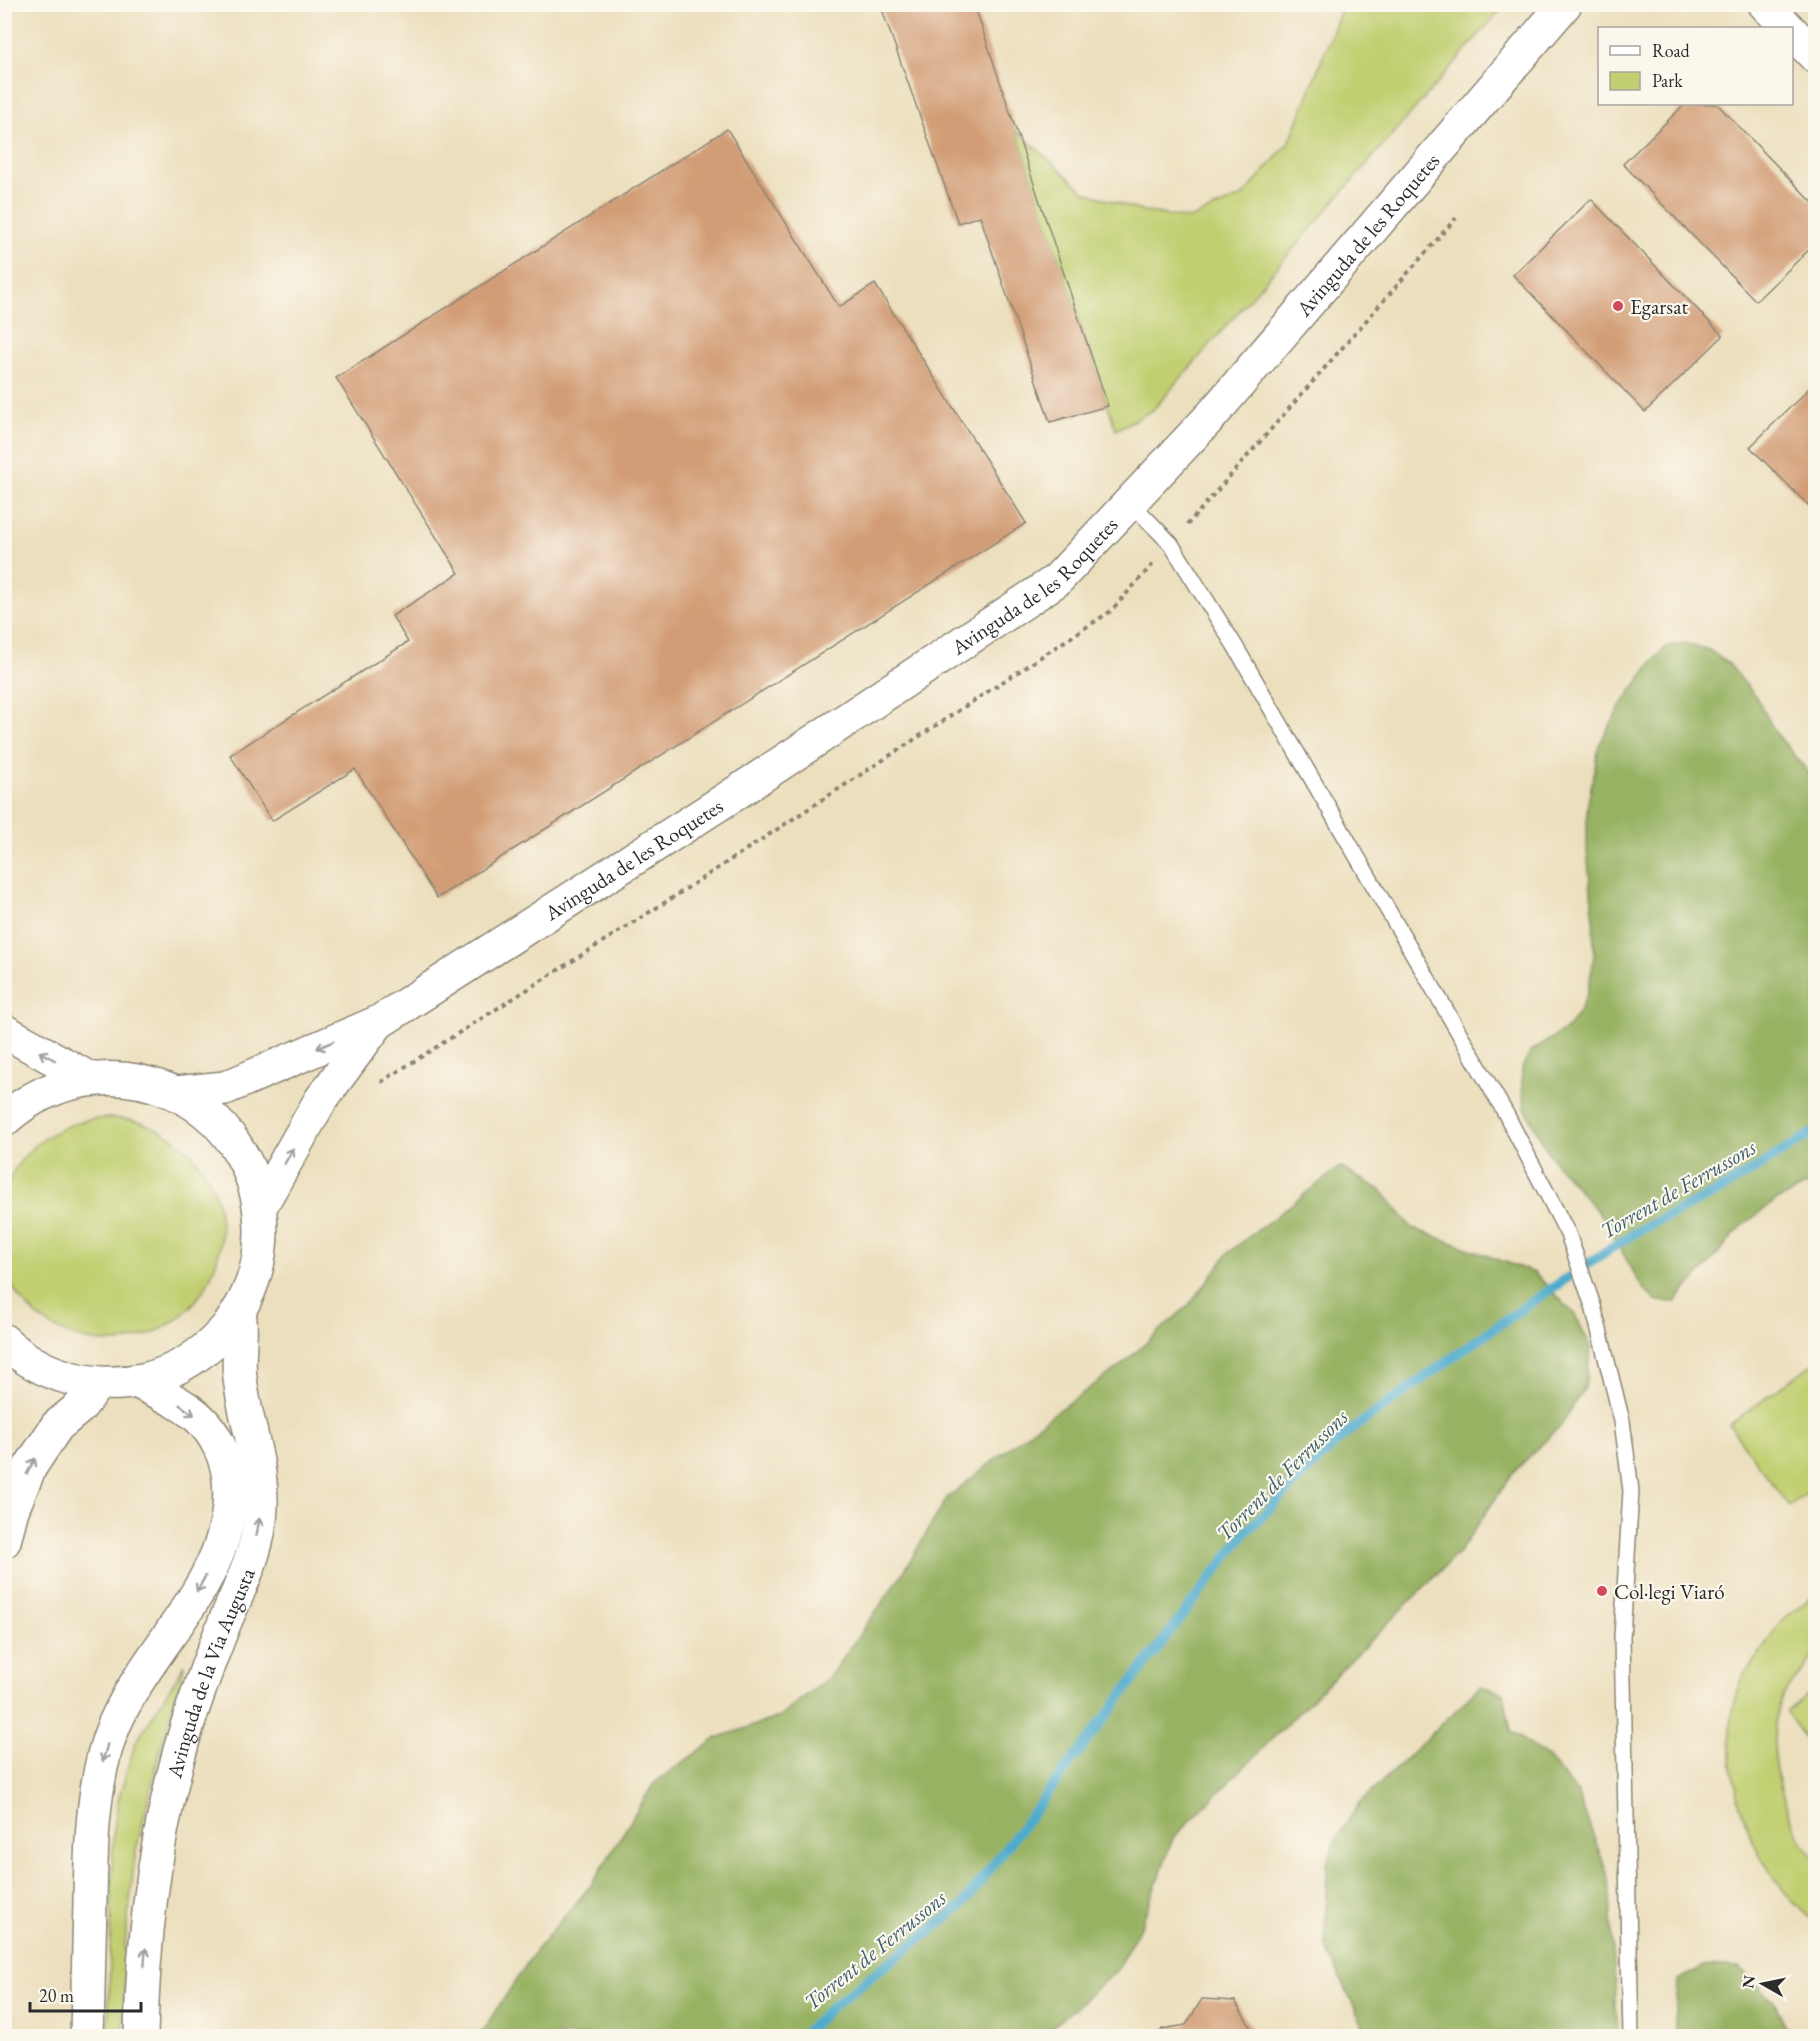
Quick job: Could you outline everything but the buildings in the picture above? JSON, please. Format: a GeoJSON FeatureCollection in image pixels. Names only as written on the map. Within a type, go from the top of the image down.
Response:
{"type":"FeatureCollection","features":[{"type":"Feature","properties":{"kind":"main road","name":"Avinguda de les Roquetes"},"geometry":{"type":"LineString","coordinates":[[176,1093],[225,1088],[379,1022],[733,795],[1057,580],[1212,415],[1565,4]]}},
{"type":"Feature","properties":{"kind":"main road"},"geometry":{"type":"LineString","coordinates":[[1765,4],[1787,27]]}},
{"type":"Feature","properties":{"kind":"main road"},"geometry":{"type":"LineString","coordinates":[[1793,34],[1815,57]]}},
{"type":"Feature","properties":{"kind":"main road","name":"Avinguda de les Roquetes"},"geometry":{"type":"LineString","coordinates":[[260,1207],[320,1101],[379,1022]]}},
{"type":"Feature","properties":{"kind":"main road"},"geometry":{"type":"LineString","coordinates":[[4,1032],[90,1079]]}},
{"type":"Feature","properties":{"kind":"main road"},"geometry":{"type":"LineString","coordinates":[[4,1120],[24,1103],[50,1090],[90,1079],[134,1080],[176,1093],[203,1110],[226,1132],[244,1160],[257,1191],[260,1207],[260,1252],[252,1282],[239,1310],[218,1338],[200,1353],[170,1371],[136,1381],[98,1383],[80,1381],[45,1370],[4,1341]]}},
{"type":"Feature","properties":{"kind":"main road","name":"Avinguda de la Via Augusta"},"geometry":{"type":"LineString","coordinates":[[141,2037],[147,1927],[155,1854],[171,1780],[193,1707],[254,1551],[260,1524],[262,1494],[258,1460],[240,1378],[239,1352],[242,1326],[239,1310]]}},
{"type":"Feature","properties":{"kind":"main road","name":"Avinguda de la Via Augusta"},"geometry":{"type":"LineString","coordinates":[[87,2037],[92,1831],[96,1790],[105,1749],[117,1720],[134,1689],[197,1593],[215,1559],[226,1527],[230,1495],[227,1462],[215,1439],[199,1418],[176,1402],[136,1381]]}},
{"type":"Feature","properties":{"kind":"main road"},"geometry":{"type":"LineString","coordinates":[[4,1541],[12,1510],[30,1467],[57,1426],[80,1407],[98,1383]]}},
{"type":"Feature","properties":{"kind":"lane"},"geometry":{"type":"LineString","coordinates":[[1130,502],[1171,544],[1235,646],[1506,1114],[1568,1234],[1593,1306],[1622,1421],[1631,1491],[1622,1637],[1631,2037]]}},
{"type":"Feature","properties":{"kind":"green space"},"geometry":{"type":"Polygon","coordinates":[[[1343,5],[1505,5],[1153,410],[1116,430],[1016,130],[1085,192],[1138,210],[1189,219],[1243,196],[1290,141],[1343,5]]]}},
{"type":"Feature","properties":{"kind":"green space"},"geometry":{"type":"Polygon","coordinates":[[[1684,643],[1709,650],[1729,664],[1756,697],[1776,733],[1815,780],[1816,1181],[1777,1200],[1743,1225],[1675,1302],[1656,1301],[1642,1287],[1603,1218],[1554,1161],[1525,1107],[1522,1068],[1531,1051],[1568,1028],[1588,992],[1594,955],[1593,912],[1587,851],[1587,808],[1599,745],[1620,707],[1653,661],[1666,647],[1684,643]]]}},
{"type":"Feature","properties":{"kind":"green space"},"geometry":{"type":"Polygon","coordinates":[[[98,1118],[120,1118],[152,1126],[180,1143],[196,1159],[208,1177],[213,1187],[221,1219],[221,1241],[213,1273],[196,1301],[180,1317],[162,1329],[152,1334],[120,1342],[98,1342],[66,1334],[38,1317],[22,1301],[10,1283],[-1,1252],[-1,1208],[5,1187],[22,1159],[38,1143],[56,1131],[66,1126],[98,1118]]]}},
{"type":"Feature","properties":{"kind":"green space"},"geometry":{"type":"Polygon","coordinates":[[[1340,1167],[1381,1190],[1412,1228],[1535,1273],[1575,1315],[1591,1347],[1585,1387],[1561,1425],[1513,1473],[1460,1551],[1173,1838],[1142,1923],[1117,1970],[1043,2036],[479,2036],[536,1950],[592,1884],[654,1783],[717,1738],[779,1717],[830,1676],[903,1573],[947,1498],[1034,1428],[1119,1367],[1191,1303],[1229,1252],[1340,1167]]]}},
{"type":"Feature","properties":{"kind":"green space"},"geometry":{"type":"Polygon","coordinates":[[[1815,1362],[1815,1487],[1789,1506],[1729,1425],[1815,1362]]]}},
{"type":"Feature","properties":{"kind":"green space"},"geometry":{"type":"Polygon","coordinates":[[[1815,1595],[1816,1650],[1782,1699],[1776,1718],[1774,1739],[1779,1783],[1786,1805],[1794,1825],[1815,1859],[1815,1922],[1792,1900],[1772,1874],[1755,1844],[1742,1811],[1733,1778],[1730,1744],[1733,1711],[1745,1674],[1779,1624],[1815,1595]]]}},
{"type":"Feature","properties":{"kind":"green space"},"geometry":{"type":"Polygon","coordinates":[[[185,1664],[156,1766],[135,1855],[125,1944],[124,2036],[108,2036],[113,1837],[118,1801],[135,1744],[185,1664]]]}},
{"type":"Feature","properties":{"kind":"green space"},"geometry":{"type":"Polygon","coordinates":[[[1481,1686],[1504,1693],[1511,1732],[1544,1754],[1577,1792],[1609,1878],[1618,2036],[1368,2036],[1325,1945],[1327,1865],[1337,1837],[1360,1803],[1481,1686]]]}},
{"type":"Feature","properties":{"kind":"green space"},"geometry":{"type":"Polygon","coordinates":[[[1815,1689],[1815,1752],[1786,1712],[1815,1689]]]}},
{"type":"Feature","properties":{"kind":"green space"},"geometry":{"type":"Polygon","coordinates":[[[1704,1966],[1740,1968],[1774,2001],[1788,2031],[1795,2036],[1674,2036],[1678,1980],[1704,1966]]]}},
{"type":"Feature","properties":{"kind":"waterway","name":"Torrent de Ferrussons"},"geometry":{"type":"LineString","coordinates":[[802,2036],[829,2009],[962,1906],[1246,1532],[1343,1436],[1608,1250],[1638,1231],[1719,1191],[1816,1131]]}},
{"type":"Feature","properties":{"kind":"place","name":"Egarsat"},"geometry":{"type":"Point","coordinates":[1618,306]}},
{"type":"Feature","properties":{"kind":"place","name":"Col·legi Viaró"},"geometry":{"type":"Point","coordinates":[1602,1591]}}]}
